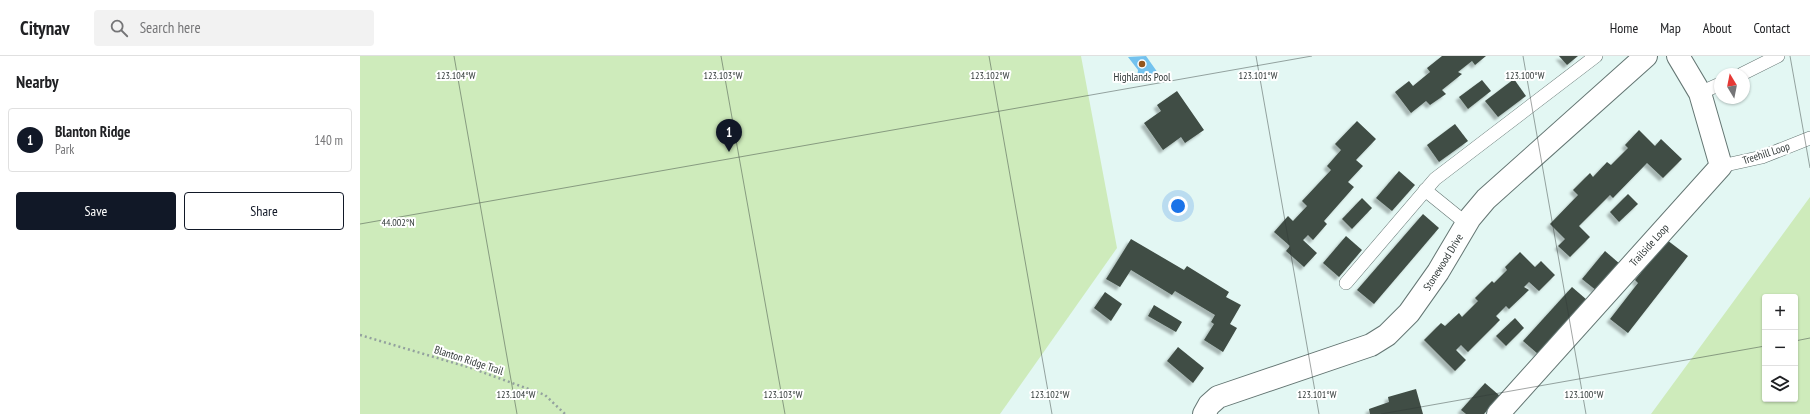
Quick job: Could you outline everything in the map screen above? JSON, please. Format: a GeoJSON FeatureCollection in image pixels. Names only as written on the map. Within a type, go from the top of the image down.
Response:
{"type":"FeatureCollection","features":[{"type":"Feature","properties":{"kind":"street","name":"Stonewood Drive"},"geometry":{"type":"LineString","coordinates":[[1205,412],[1213,400],[1218,397],[1379,341],[1397,325],[1422,294],[1467,224],[1486,199],[1646,56]]}},
{"type":"Feature","properties":{"kind":"street"},"geometry":{"type":"LineString","coordinates":[[1678,56],[1700,93],[1721,166]]}},
{"type":"Feature","properties":{"kind":"street","name":"Trailside Loop"},"geometry":{"type":"LineString","coordinates":[[1498,414],[1721,166]]}},
{"type":"Feature","properties":{"kind":"lane"},"geometry":{"type":"LineString","coordinates":[[1346,283],[1435,179],[1596,56]]}},
{"type":"Feature","properties":{"kind":"lane"},"geometry":{"type":"LineString","coordinates":[[1750,70],[1778,56]]}},
{"type":"Feature","properties":{"kind":"lane"},"geometry":{"type":"LineString","coordinates":[[1700,93],[1714,87]]}},
{"type":"Feature","properties":{"kind":"lane","name":"Treehill Loop"},"geometry":{"type":"LineString","coordinates":[[1721,166],[1762,157],[1810,138]]}},
{"type":"Feature","properties":{"kind":"lane"},"geometry":{"type":"LineString","coordinates":[[1425,190],[1467,224]]}},
{"type":"Feature","properties":{"kind":"path","name":"Blanton Ridge Trail"},"geometry":{"type":"LineString","coordinates":[[360,335],[471,368],[545,395],[565,414]]}},
{"type":"Feature","properties":{"kind":"green space"},"geometry":{"type":"Polygon","coordinates":[[[360,56],[1081,56],[1117,248],[1000,414],[360,414],[360,56]]]}},
{"type":"Feature","properties":{"kind":"green space"},"geometry":{"type":"Polygon","coordinates":[[[1810,197],[1810,414],[1651,414],[1810,197]]]}},
{"type":"Feature","properties":{"kind":"water","name":"Highlands Pool"},"geometry":{"type":"Polygon","coordinates":[[[1146,56],[1158,73],[1145,82],[1137,78],[1138,70],[1128,57],[1146,56]]]}},
{"type":"Feature","properties":{"kind":"building"},"geometry":{"type":"Polygon","coordinates":[[[1442,56],[1486,56],[1475,65],[1472,61],[1458,72],[1462,74],[1442,90],[1446,94],[1430,105],[1426,101],[1411,113],[1395,92],[1409,81],[1413,86],[1430,72],[1427,68],[1442,56]]]}},
{"type":"Feature","properties":{"kind":"building"},"geometry":{"type":"Polygon","coordinates":[[[1559,56],[1578,56],[1567,65],[1559,56]]]}},
{"type":"Feature","properties":{"kind":"building"},"geometry":{"type":"Polygon","coordinates":[[[1514,79],[1526,96],[1498,117],[1485,101],[1514,79]]]}},
{"type":"Feature","properties":{"kind":"building"},"geometry":{"type":"Polygon","coordinates":[[[1482,80],[1491,91],[1468,109],[1459,97],[1482,80]]]}},
{"type":"Feature","properties":{"kind":"building"},"geometry":{"type":"Polygon","coordinates":[[[1177,91],[1204,130],[1185,143],[1181,137],[1163,150],[1144,123],[1161,111],[1157,105],[1177,91]]]}},
{"type":"Feature","properties":{"kind":"building"},"geometry":{"type":"Polygon","coordinates":[[[1357,121],[1376,139],[1356,160],[1363,166],[1348,182],[1354,187],[1324,221],[1327,224],[1313,240],[1308,235],[1303,240],[1317,253],[1304,267],[1286,251],[1290,246],[1274,232],[1288,216],[1293,221],[1307,206],[1302,201],[1331,170],[1327,166],[1341,150],[1335,144],[1357,121]]]}},
{"type":"Feature","properties":{"kind":"building"},"geometry":{"type":"Polygon","coordinates":[[[1455,124],[1468,141],[1439,162],[1427,145],[1455,124]]]}},
{"type":"Feature","properties":{"kind":"building"},"geometry":{"type":"Polygon","coordinates":[[[1639,130],[1655,146],[1661,139],[1682,159],[1663,178],[1647,163],[1613,198],[1610,195],[1579,226],[1590,237],[1570,257],[1558,246],[1565,239],[1550,224],[1578,195],[1573,190],[1590,173],[1593,177],[1607,162],[1611,165],[1628,148],[1625,145],[1639,130]]]}},
{"type":"Feature","properties":{"kind":"building"},"geometry":{"type":"Polygon","coordinates":[[[1399,171],[1415,185],[1392,211],[1376,198],[1399,171]]]}},
{"type":"Feature","properties":{"kind":"building"},"geometry":{"type":"Polygon","coordinates":[[[1628,194],[1638,204],[1619,222],[1610,212],[1628,194]]]}},
{"type":"Feature","properties":{"kind":"building"},"geometry":{"type":"Polygon","coordinates":[[[1362,198],[1372,208],[1352,229],[1342,219],[1362,198]]]}},
{"type":"Feature","properties":{"kind":"building"},"geometry":{"type":"Polygon","coordinates":[[[1423,214],[1439,228],[1374,304],[1357,290],[1423,214]]]}},
{"type":"Feature","properties":{"kind":"building"},"geometry":{"type":"Polygon","coordinates":[[[1346,236],[1362,250],[1339,277],[1323,263],[1346,236]]]}},
{"type":"Feature","properties":{"kind":"building"},"geometry":{"type":"Polygon","coordinates":[[[1131,239],[1184,270],[1187,266],[1229,292],[1226,297],[1241,305],[1230,324],[1237,328],[1223,352],[1204,340],[1214,324],[1211,322],[1215,315],[1175,291],[1172,295],[1131,270],[1120,287],[1106,279],[1131,239]]]}},
{"type":"Feature","properties":{"kind":"building"},"geometry":{"type":"Polygon","coordinates":[[[1667,240],[1688,256],[1628,333],[1610,319],[1638,283],[1635,280],[1667,240]]]}},
{"type":"Feature","properties":{"kind":"building"},"geometry":{"type":"Polygon","coordinates":[[[1605,251],[1620,264],[1597,291],[1582,279],[1605,251]]]}},
{"type":"Feature","properties":{"kind":"building"},"geometry":{"type":"Polygon","coordinates":[[[1520,252],[1535,267],[1541,261],[1555,275],[1539,291],[1529,282],[1524,287],[1529,290],[1509,309],[1506,306],[1496,316],[1500,320],[1468,352],[1461,345],[1456,350],[1466,360],[1455,371],[1424,340],[1441,323],[1445,326],[1459,313],[1462,317],[1478,301],[1475,298],[1492,281],[1494,283],[1507,270],[1505,267],[1520,252]]]}},
{"type":"Feature","properties":{"kind":"building"},"geometry":{"type":"Polygon","coordinates":[[[1572,287],[1587,300],[1538,354],[1523,341],[1572,287]]]}},
{"type":"Feature","properties":{"kind":"building"},"geometry":{"type":"Polygon","coordinates":[[[1105,292],[1122,304],[1111,321],[1094,308],[1105,292]]]}},
{"type":"Feature","properties":{"kind":"building"},"geometry":{"type":"Polygon","coordinates":[[[1154,305],[1182,322],[1176,332],[1148,316],[1154,305]]]}},
{"type":"Feature","properties":{"kind":"building"},"geometry":{"type":"Polygon","coordinates":[[[1515,318],[1524,328],[1506,346],[1496,336],[1515,318]]]}},
{"type":"Feature","properties":{"kind":"building"},"geometry":{"type":"Polygon","coordinates":[[[1178,347],[1204,368],[1193,383],[1167,361],[1178,347]]]}},
{"type":"Feature","properties":{"kind":"building"},"geometry":{"type":"Polygon","coordinates":[[[1485,383],[1500,396],[1484,414],[1466,414],[1461,410],[1485,383]]]}},
{"type":"Feature","properties":{"kind":"building"},"geometry":{"type":"Polygon","coordinates":[[[1416,389],[1423,414],[1370,414],[1369,409],[1389,402],[1388,397],[1416,389]]]}},
{"type":"Feature","properties":{"kind":"place","name":"Highlands Pool"},"geometry":{"type":"Point","coordinates":[1142,64]}},
{"type":"Feature","properties":{"kind":"place","name":"Blanton Ridge"},"geometry":{"type":"Point","coordinates":[729,152]}}]}
